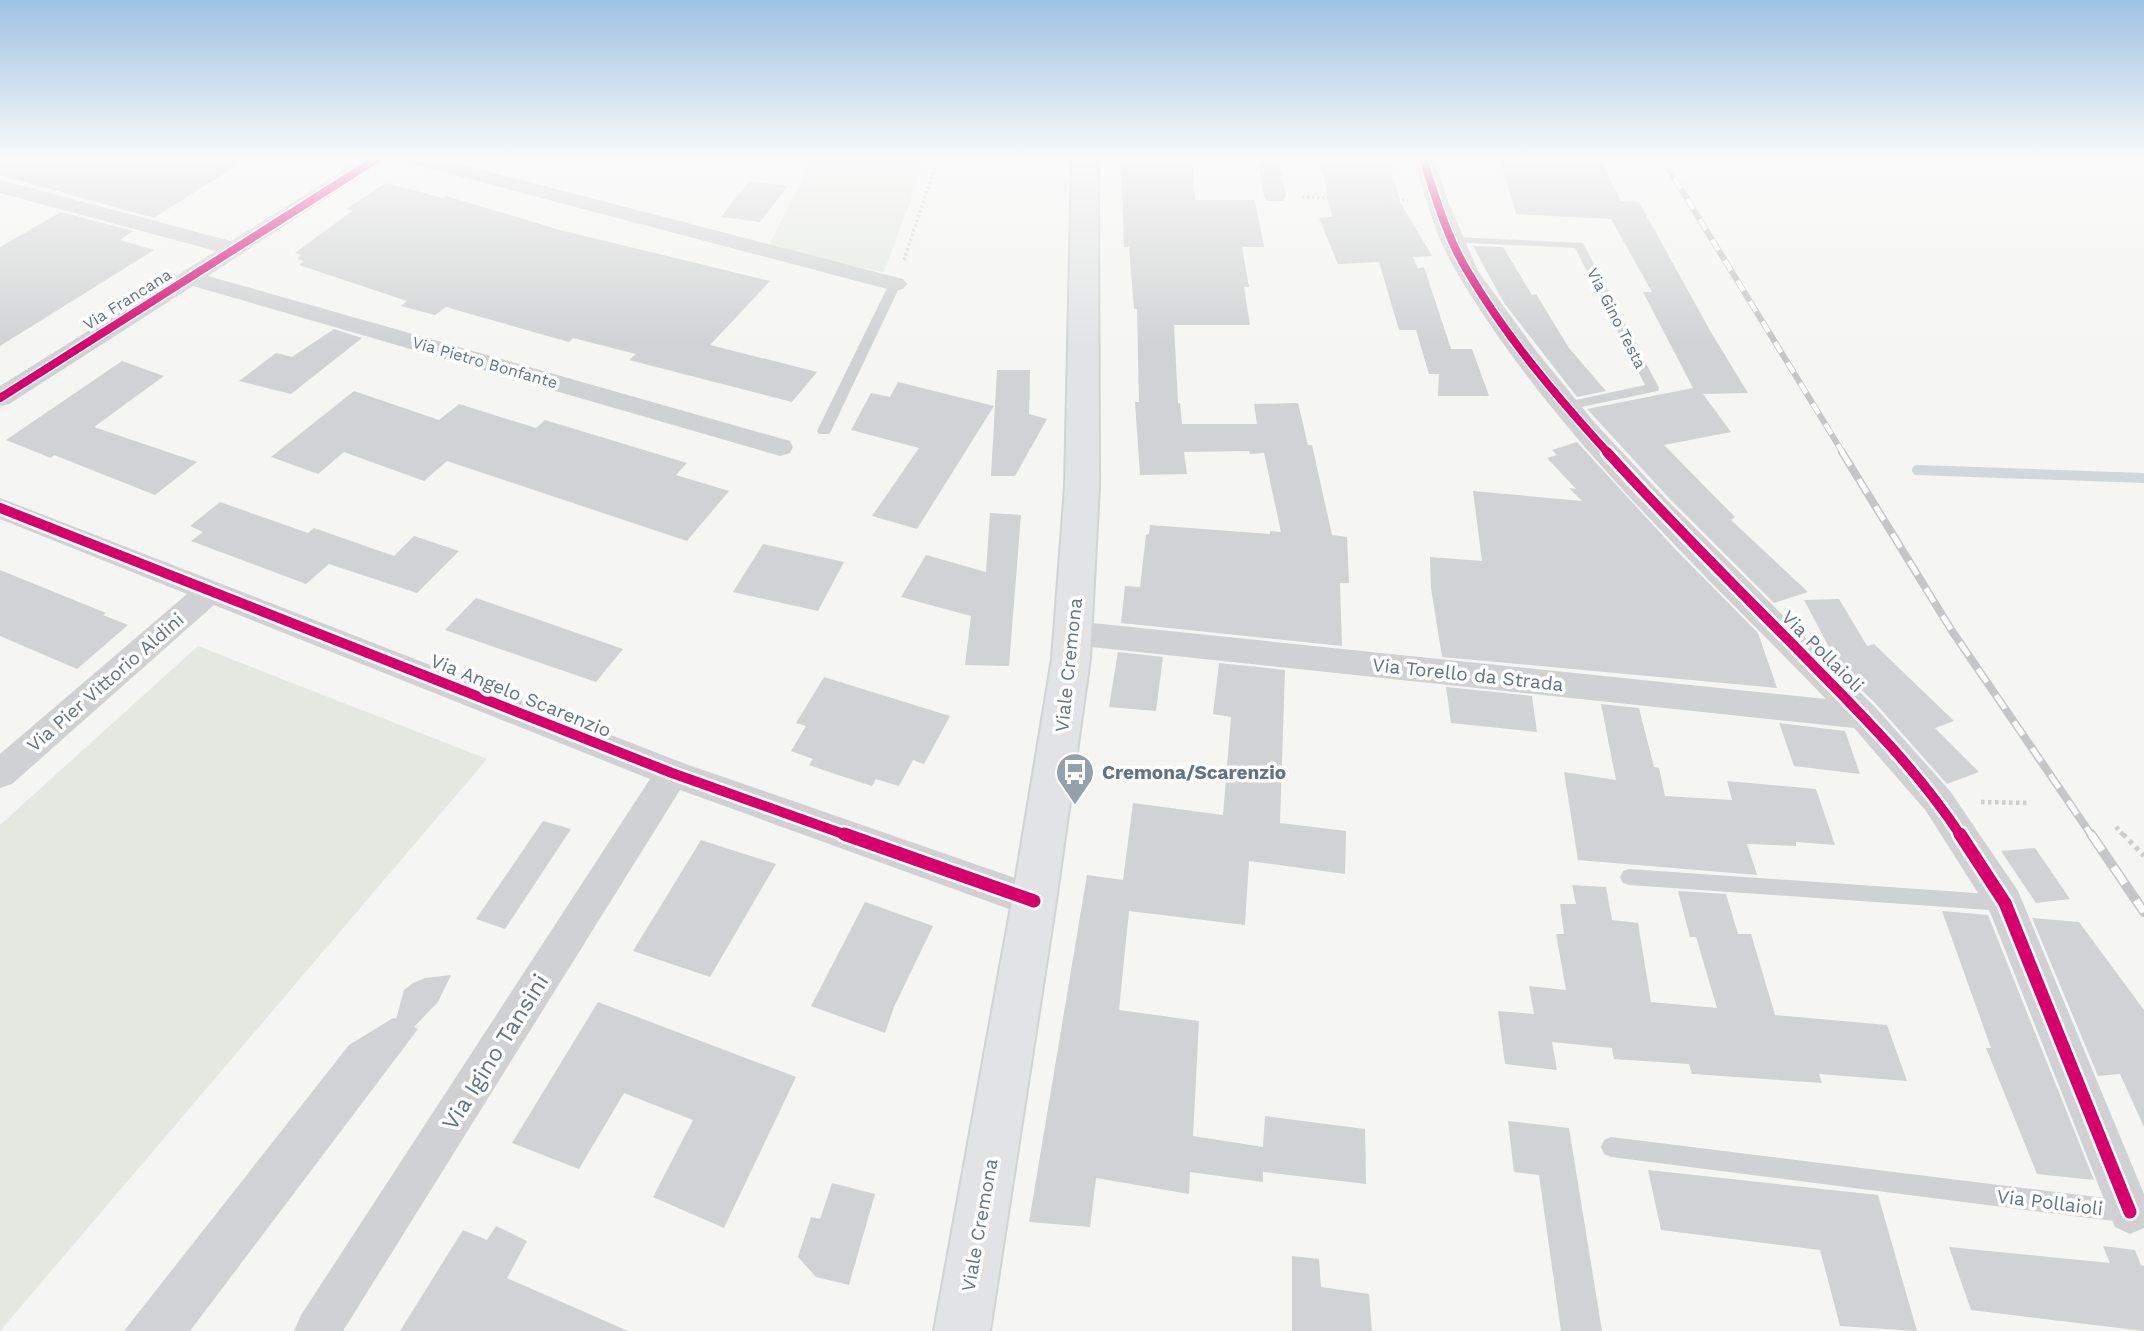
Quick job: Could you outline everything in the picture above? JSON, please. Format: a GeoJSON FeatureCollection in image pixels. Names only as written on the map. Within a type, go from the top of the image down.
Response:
{"type":"FeatureCollection","features":[{"type":"Feature","properties":{"kind":"main road","name":"Viale Cremona"},"geometry":{"type":"LineString","coordinates":[[962,1331],[1034,901],[1073,633],[1082,487],[1084,220]]}},
{"type":"Feature","properties":{"kind":"street"},"geometry":{"type":"LineString","coordinates":[[127,220],[235,249]]}},
{"type":"Feature","properties":{"kind":"street","name":"Via Francana"},"geometry":{"type":"LineString","coordinates":[[0,398],[280,220]]}},
{"type":"Feature","properties":{"kind":"street"},"geometry":{"type":"LineString","coordinates":[[650,220],[895,284]]}},
{"type":"Feature","properties":{"kind":"street","name":"Via Pollaioli"},"geometry":{"type":"LineString","coordinates":[[1445,220],[1467,271],[1528,358],[1567,406],[1656,506],[1863,716],[1938,801],[2005,903],[2130,1212]]}},
{"type":"Feature","properties":{"kind":"street","name":"Via Pietro Bonfante"},"geometry":{"type":"LineString","coordinates":[[190,278],[780,447]]}},
{"type":"Feature","properties":{"kind":"street","name":"Via Angelo Scarenzio"},"geometry":{"type":"LineString","coordinates":[[0,508],[672,774],[1034,901]]}},
{"type":"Feature","properties":{"kind":"street","name":"Via Pier Vittorio Aldini"},"geometry":{"type":"LineString","coordinates":[[0,774],[211,591]]}},
{"type":"Feature","properties":{"kind":"street","name":"Via Torello da Strada"},"geometry":{"type":"LineString","coordinates":[[1073,633],[1863,716]]}},
{"type":"Feature","properties":{"kind":"street","name":"Via Igino Tansini"},"geometry":{"type":"LineString","coordinates":[[317,1331],[672,774]]}},
{"type":"Feature","properties":{"kind":"lane","name":"Via Gino Testa"},"geometry":{"type":"LineString","coordinates":[[1453,240],[1579,245],[1653,388],[1567,406]]}},
{"type":"Feature","properties":{"kind":"lane"},"geometry":{"type":"LineString","coordinates":[[824,431],[895,284]]}},
{"type":"Feature","properties":{"kind":"lane"},"geometry":{"type":"LineString","coordinates":[[1629,877],[2005,903]]}},
{"type":"Feature","properties":{"kind":"lane","name":"Via Pollaioli"},"geometry":{"type":"LineString","coordinates":[[1611,1147],[2130,1212]]}},
{"type":"Feature","properties":{"kind":"path"},"geometry":{"type":"LineString","coordinates":[[895,284],[917,220]]}},
{"type":"Feature","properties":{"kind":"path"},"geometry":{"type":"LineString","coordinates":[[2116,827],[2144,856]]}},
{"type":"Feature","properties":{"kind":"shaded area"},"geometry":{"type":"Polygon","coordinates":[[[782,220],[903,220],[884,272],[767,249],[782,220]]]}},
{"type":"Feature","properties":{"kind":"shaded area"},"geometry":{"type":"Polygon","coordinates":[[[198,646],[487,759],[0,1331],[0,825],[198,646]]]}},
{"type":"Feature","properties":{"kind":"building"},"geometry":{"type":"Polygon","coordinates":[[[47,220],[92,220],[133,231],[120,240],[154,250],[0,346],[0,247],[47,220]]]}},
{"type":"Feature","properties":{"kind":"building"},"geometry":{"type":"Polygon","coordinates":[[[340,220],[527,220],[770,281],[710,345],[817,372],[792,402],[629,360],[636,354],[573,338],[569,342],[446,307],[435,315],[401,306],[407,301],[299,265],[304,261],[297,259],[301,255],[295,253],[340,220]]]}},
{"type":"Feature","properties":{"kind":"building"},"geometry":{"type":"Polygon","coordinates":[[[1123,220],[1259,220],[1264,247],[1242,247],[1249,287],[1244,287],[1250,325],[1174,325],[1178,403],[1182,424],[1257,424],[1254,404],[1298,403],[1308,445],[1312,445],[1332,535],[1347,537],[1349,583],[1340,583],[1342,646],[1121,623],[1125,586],[1140,587],[1146,535],[1149,534],[1150,525],[1270,534],[1270,531],[1281,532],[1264,453],[1184,452],[1187,474],[1140,475],[1135,402],[1139,402],[1137,309],[1134,309],[1129,247],[1124,247],[1123,220]]]}},
{"type":"Feature","properties":{"kind":"building"},"geometry":{"type":"Polygon","coordinates":[[[1320,220],[1411,220],[1432,256],[1413,257],[1418,269],[1424,267],[1451,349],[1472,349],[1489,396],[1438,396],[1439,374],[1429,374],[1416,330],[1399,330],[1379,262],[1338,264],[1320,220]]]}},
{"type":"Feature","properties":{"kind":"building"},"geometry":{"type":"Polygon","coordinates":[[[1612,220],[1649,220],[1748,393],[1703,394],[1731,432],[1664,445],[1735,517],[1731,520],[1808,592],[1774,603],[1668,497],[1587,409],[1693,388],[1643,292],[1652,292],[1612,220]]]}},
{"type":"Feature","properties":{"kind":"building"},"geometry":{"type":"Polygon","coordinates":[[[1473,246],[1503,247],[1569,348],[1606,391],[1577,397],[1504,303],[1473,246]]]}},
{"type":"Feature","properties":{"kind":"building"},"geometry":{"type":"Polygon","coordinates":[[[334,329],[362,338],[291,394],[239,381],[276,353],[292,357],[334,329]]]}},
{"type":"Feature","properties":{"kind":"building"},"geometry":{"type":"Polygon","coordinates":[[[122,361],[164,376],[94,427],[197,462],[155,495],[54,455],[51,458],[6,440],[122,361]]]}},
{"type":"Feature","properties":{"kind":"building"},"geometry":{"type":"Polygon","coordinates":[[[997,370],[1030,370],[1029,414],[1047,419],[1015,476],[991,476],[997,370]]]}},
{"type":"Feature","properties":{"kind":"building"},"geometry":{"type":"Polygon","coordinates":[[[898,382],[994,406],[917,529],[872,516],[919,448],[851,430],[871,393],[890,397],[898,382]]]}},
{"type":"Feature","properties":{"kind":"building"},"geometry":{"type":"Polygon","coordinates":[[[354,391],[439,420],[459,404],[536,428],[545,420],[687,463],[676,475],[729,491],[687,541],[447,461],[424,481],[344,452],[318,474],[271,457],[354,391]]]}},
{"type":"Feature","properties":{"kind":"building"},"geometry":{"type":"Polygon","coordinates":[[[1577,442],[1676,550],[1758,633],[1777,688],[1442,657],[1431,588],[1430,557],[1482,561],[1473,491],[1582,501],[1569,488],[1576,489],[1547,458],[1557,455],[1552,450],[1577,442]]]}},
{"type":"Feature","properties":{"kind":"building"},"geometry":{"type":"Polygon","coordinates":[[[220,502],[308,533],[314,528],[394,556],[414,536],[459,551],[417,593],[329,564],[306,584],[191,541],[203,532],[190,526],[220,502]]]}},
{"type":"Feature","properties":{"kind":"building"},"geometry":{"type":"Polygon","coordinates":[[[990,513],[1021,515],[1009,666],[965,665],[971,616],[901,597],[926,555],[986,572],[990,513]]]}},
{"type":"Feature","properties":{"kind":"building"},"geometry":{"type":"Polygon","coordinates":[[[763,544],[844,562],[818,611],[733,592],[763,544]]]}},
{"type":"Feature","properties":{"kind":"building"},"geometry":{"type":"Polygon","coordinates":[[[0,570],[106,613],[103,615],[128,625],[77,669],[0,636],[0,570]]]}},
{"type":"Feature","properties":{"kind":"building"},"geometry":{"type":"Polygon","coordinates":[[[476,598],[623,649],[596,682],[445,630],[476,598]]]}},
{"type":"Feature","properties":{"kind":"building"},"geometry":{"type":"Polygon","coordinates":[[[1839,599],[1867,646],[1874,644],[1954,721],[1935,728],[1979,772],[1947,784],[1877,705],[1824,653],[1831,651],[1804,600],[1839,599]]]}},
{"type":"Feature","properties":{"kind":"building"},"geometry":{"type":"Polygon","coordinates":[[[1118,652],[1163,657],[1156,711],[1109,707],[1118,652]]]}},
{"type":"Feature","properties":{"kind":"building"},"geometry":{"type":"Polygon","coordinates":[[[1219,663],[1285,670],[1280,823],[1346,831],[1345,874],[1249,861],[1245,925],[1129,911],[1119,1010],[1199,1021],[1193,1136],[1263,1147],[1265,1116],[1365,1129],[1366,1184],[1263,1172],[1263,1182],[1190,1172],[1189,1194],[1096,1178],[1090,1227],[1029,1222],[1087,875],[1123,880],[1133,803],[1223,815],[1231,717],[1213,714],[1219,663]]]}},
{"type":"Feature","properties":{"kind":"building"},"geometry":{"type":"Polygon","coordinates":[[[824,677],[950,716],[924,764],[913,760],[899,786],[876,779],[872,786],[809,765],[813,759],[791,751],[806,726],[796,723],[824,677]]]}},
{"type":"Feature","properties":{"kind":"building"},"geometry":{"type":"Polygon","coordinates":[[[1446,687],[1532,696],[1537,732],[1451,723],[1446,687]]]}},
{"type":"Feature","properties":{"kind":"building"},"geometry":{"type":"Polygon","coordinates":[[[1601,704],[1639,708],[1654,767],[1659,768],[1665,796],[1732,800],[1727,781],[1816,789],[1835,845],[1796,842],[1796,846],[1747,844],[1757,875],[1578,860],[1564,772],[1616,780],[1601,704]]]}},
{"type":"Feature","properties":{"kind":"building"},"geometry":{"type":"Polygon","coordinates":[[[1779,723],[1845,731],[1860,774],[1794,766],[1779,723]]]}},
{"type":"Feature","properties":{"kind":"building"},"geometry":{"type":"Polygon","coordinates":[[[543,821],[571,829],[505,929],[476,919],[543,821]]]}},
{"type":"Feature","properties":{"kind":"building"},"geometry":{"type":"Polygon","coordinates":[[[701,840],[776,864],[710,977],[633,951],[701,840]]]}},
{"type":"Feature","properties":{"kind":"building"},"geometry":{"type":"Polygon","coordinates":[[[2035,848],[2070,899],[2036,903],[2001,851],[2035,848]]]}},
{"type":"Feature","properties":{"kind":"building"},"geometry":{"type":"Polygon","coordinates":[[[1572,885],[1606,887],[1612,920],[1638,923],[1651,1002],[1717,1008],[1696,937],[1690,937],[1678,891],[1726,894],[1738,934],[1751,934],[1775,1015],[1887,1025],[1907,1081],[1819,1074],[1822,1083],[1692,1074],[1689,1064],[1614,1059],[1612,1048],[1552,1042],[1557,1070],[1505,1064],[1498,1011],[1534,1014],[1529,986],[1566,990],[1556,934],[1564,934],[1560,904],[1576,904],[1572,885]]]}},
{"type":"Feature","properties":{"kind":"building"},"geometry":{"type":"Polygon","coordinates":[[[865,902],[933,926],[894,1007],[885,1033],[811,1006],[865,902]]]}},
{"type":"Feature","properties":{"kind":"building"},"geometry":{"type":"Polygon","coordinates":[[[1942,911],[1988,915],[2094,1180],[2037,1174],[1986,1048],[1991,1048],[1942,911]]]}},
{"type":"Feature","properties":{"kind":"building"},"geometry":{"type":"Polygon","coordinates":[[[2032,918],[2079,922],[2144,1010],[2144,1127],[2120,1074],[2098,1076],[2032,918]]]}},
{"type":"Feature","properties":{"kind":"building"},"geometry":{"type":"Polygon","coordinates":[[[451,975],[438,1002],[414,1027],[418,1029],[190,1331],[124,1331],[349,1045],[393,1018],[396,1019],[404,990],[413,983],[425,978],[451,975]]]}},
{"type":"Feature","properties":{"kind":"building"},"geometry":{"type":"Polygon","coordinates":[[[598,1002],[796,1077],[724,1228],[653,1197],[693,1120],[624,1093],[579,1169],[512,1143],[598,1002]]]}},
{"type":"Feature","properties":{"kind":"building"},"geometry":{"type":"Polygon","coordinates":[[[1508,1121],[1569,1128],[1602,1331],[1561,1331],[1539,1175],[1514,1172],[1508,1121]]]}},
{"type":"Feature","properties":{"kind":"building"},"geometry":{"type":"Polygon","coordinates":[[[1648,1170],[1878,1195],[1917,1331],[1840,1326],[1820,1250],[1661,1230],[1648,1170]]]}},
{"type":"Feature","properties":{"kind":"building"},"geometry":{"type":"Polygon","coordinates":[[[832,1183],[875,1194],[849,1285],[816,1277],[798,1257],[811,1217],[820,1219],[832,1183]]]}},
{"type":"Feature","properties":{"kind":"building"},"geometry":{"type":"Polygon","coordinates":[[[496,1226],[527,1241],[507,1278],[628,1331],[400,1331],[463,1230],[487,1240],[496,1226]]]}},
{"type":"Feature","properties":{"kind":"building"},"geometry":{"type":"Polygon","coordinates":[[[2103,1246],[2135,1250],[2141,1265],[2144,1266],[2144,1331],[1971,1310],[1949,1247],[2110,1263],[2103,1246]]]}},
{"type":"Feature","properties":{"kind":"building"},"geometry":{"type":"Polygon","coordinates":[[[1292,1256],[1319,1259],[1321,1287],[1369,1294],[1372,1331],[1292,1331],[1292,1256]]]}},
{"type":"Feature","properties":{"kind":"waterway"},"geometry":{"type":"LineString","coordinates":[[1917,470],[2144,478]]}},
{"type":"Feature","properties":{"kind":"railway"},"geometry":{"type":"LineString","coordinates":[[1700,220],[1843,453]]}},
{"type":"Feature","properties":{"kind":"railway"},"geometry":{"type":"LineString","coordinates":[[1842,452],[1952,631],[2092,836]]}},
{"type":"Feature","properties":{"kind":"railway"},"geometry":{"type":"LineString","coordinates":[[2091,834],[2144,912]]}},
{"type":"Feature","properties":{"kind":"cycle path"},"geometry":{"type":"LineString","coordinates":[[0,398],[280,220]]}},
{"type":"Feature","properties":{"kind":"cycle path"},"geometry":{"type":"LineString","coordinates":[[1445,220],[1467,271],[1528,358],[1586,429],[1656,506],[1863,716],[1938,801],[2005,903],[2130,1212]]}},
{"type":"Feature","properties":{"kind":"cycle path"},"geometry":{"type":"LineString","coordinates":[[0,508],[672,773],[1034,901]]}},
{"type":"Feature","properties":{"kind":"place","name":"Cremona/Scarenzio"},"geometry":{"type":"Point","coordinates":[1075,806]}}]}
